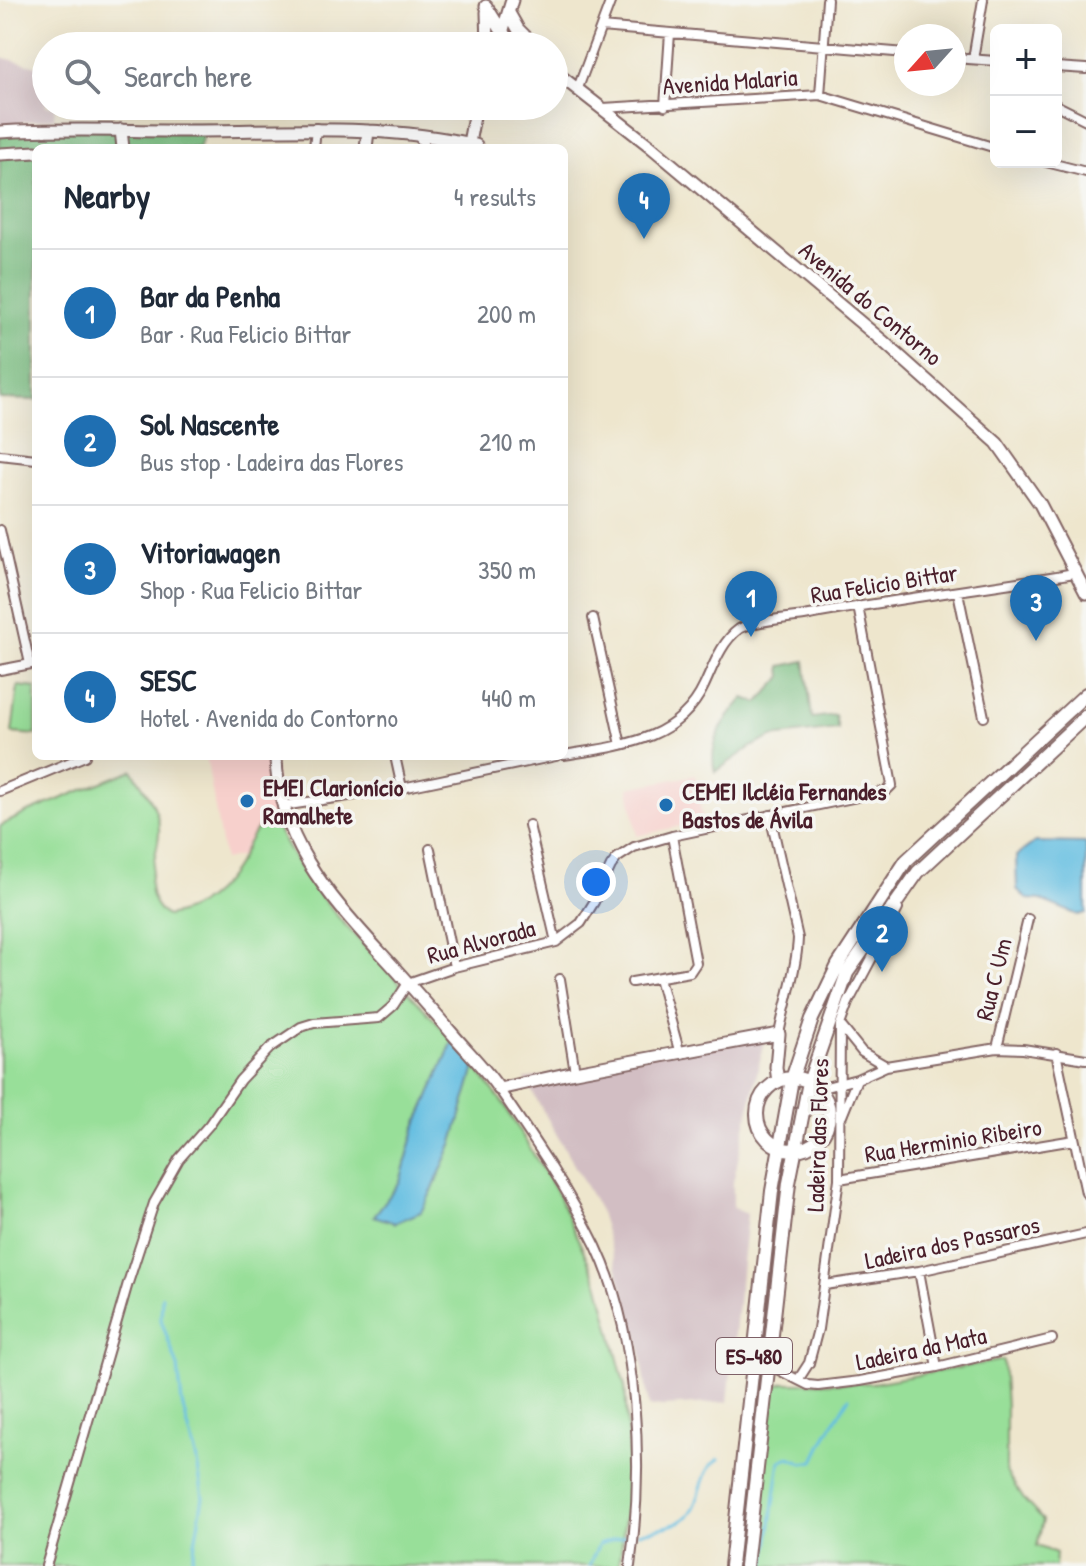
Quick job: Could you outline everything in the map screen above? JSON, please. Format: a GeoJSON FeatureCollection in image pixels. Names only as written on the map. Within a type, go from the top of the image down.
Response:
{"type":"FeatureCollection","features":[{"type":"Feature","properties":{"kind":"main road","name":"ES-480"},"geometry":{"type":"LineString","coordinates":[[731,1566],[766,1238],[779,1147],[792,1079],[812,1019],[838,965],[906,861],[1086,694]]}},
{"type":"Feature","properties":{"kind":"main road","name":"ES-480"},"geometry":{"type":"LineString","coordinates":[[746,1566],[795,1150],[847,973],[918,872],[1086,716]]}},
{"type":"Feature","properties":{"kind":"main road"},"geometry":{"type":"LineString","coordinates":[[792,1079],[814,1086],[827,1103],[834,1123],[815,1143],[795,1150],[779,1147],[763,1133],[758,1114],[763,1095],[778,1082],[792,1079]]}},
{"type":"Feature","properties":{"kind":"street"},"geometry":{"type":"LineString","coordinates":[[503,32],[512,0]]}},
{"type":"Feature","properties":{"kind":"street"},"geometry":{"type":"LineString","coordinates":[[578,88],[611,0]]}},
{"type":"Feature","properties":{"kind":"street"},"geometry":{"type":"LineString","coordinates":[[820,95],[827,0]]}},
{"type":"Feature","properties":{"kind":"street"},"geometry":{"type":"LineString","coordinates":[[973,59],[983,0]]}},
{"type":"Feature","properties":{"kind":"street"},"geometry":{"type":"LineString","coordinates":[[486,3],[502,32]]}},
{"type":"Feature","properties":{"kind":"street"},"geometry":{"type":"LineString","coordinates":[[486,3],[487,32]]}},
{"type":"Feature","properties":{"kind":"street"},"geometry":{"type":"LineString","coordinates":[[509,13],[521,32]]}},
{"type":"Feature","properties":{"kind":"street"},"geometry":{"type":"LineString","coordinates":[[601,27],[894,52]]}},
{"type":"Feature","properties":{"kind":"street"},"geometry":{"type":"LineString","coordinates":[[665,106],[670,33]]}},
{"type":"Feature","properties":{"kind":"street"},"geometry":{"type":"LineString","coordinates":[[966,59],[990,61]]}},
{"type":"Feature","properties":{"kind":"street"},"geometry":{"type":"LineString","coordinates":[[1062,67],[1086,69]]}},
{"type":"Feature","properties":{"kind":"street","name":"Avenida do Contorno"},"geometry":{"type":"LineString","coordinates":[[568,78],[578,88]]}},
{"type":"Feature","properties":{"kind":"street","name":"Avenida do Contorno"},"geometry":{"type":"LineString","coordinates":[[568,81],[885,343],[997,443],[1040,504],[1086,593]]}},
{"type":"Feature","properties":{"kind":"street","name":"Avenida Malaria"},"geometry":{"type":"LineString","coordinates":[[603,108],[820,95],[990,146]]}},
{"type":"Feature","properties":{"kind":"street"},"geometry":{"type":"LineString","coordinates":[[1062,108],[1086,120]]}},
{"type":"Feature","properties":{"kind":"street"},"geometry":{"type":"LineString","coordinates":[[472,144],[475,120]]}},
{"type":"Feature","properties":{"kind":"street"},"geometry":{"type":"LineString","coordinates":[[473,144],[479,120]]}},
{"type":"Feature","properties":{"kind":"street"},"geometry":{"type":"LineString","coordinates":[[0,132],[75,128],[316,128],[418,136],[461,144]]}},
{"type":"Feature","properties":{"kind":"street"},"geometry":{"type":"LineString","coordinates":[[314,144],[316,128]]}},
{"type":"Feature","properties":{"kind":"street"},"geometry":{"type":"LineString","coordinates":[[121,130],[123,144]]}},
{"type":"Feature","properties":{"kind":"street"},"geometry":{"type":"LineString","coordinates":[[366,144],[368,131]]}},
{"type":"Feature","properties":{"kind":"street"},"geometry":{"type":"LineString","coordinates":[[418,136],[424,144]]}},
{"type":"Feature","properties":{"kind":"street"},"geometry":{"type":"LineString","coordinates":[[0,154],[32,152]]}},
{"type":"Feature","properties":{"kind":"street"},"geometry":{"type":"LineString","coordinates":[[1062,166],[1086,172]]}},
{"type":"Feature","properties":{"kind":"street"},"geometry":{"type":"LineString","coordinates":[[0,455],[32,459]]}},
{"type":"Feature","properties":{"kind":"street"},"geometry":{"type":"LineString","coordinates":[[0,530],[32,660]]}},
{"type":"Feature","properties":{"kind":"street","name":"Rua Felicio Bittar"},"geometry":{"type":"LineString","coordinates":[[568,754],[621,745],[665,730],[684,717],[702,691],[722,647],[740,628],[858,606],[1075,573]]}},
{"type":"Feature","properties":{"kind":"street"},"geometry":{"type":"LineString","coordinates":[[958,592],[984,717]]}},
{"type":"Feature","properties":{"kind":"street","name":"Rua Alvorada"},"geometry":{"type":"LineString","coordinates":[[408,983],[454,967],[556,942],[572,932],[588,914],[617,858],[634,847],[672,836],[886,791],[892,785],[858,606]]}},
{"type":"Feature","properties":{"kind":"street"},"geometry":{"type":"LineString","coordinates":[[593,618],[621,745]]}},
{"type":"Feature","properties":{"kind":"street"},"geometry":{"type":"LineString","coordinates":[[0,670],[32,664]]}},
{"type":"Feature","properties":{"kind":"street"},"geometry":{"type":"LineString","coordinates":[[0,791],[75,760]]}},
{"type":"Feature","properties":{"kind":"street"},"geometry":{"type":"LineString","coordinates":[[276,760],[282,806],[296,843],[313,873],[332,900],[499,1089],[550,1162],[597,1249],[613,1293],[634,1395],[637,1501],[630,1566]]}},
{"type":"Feature","properties":{"kind":"street"},"geometry":{"type":"LineString","coordinates":[[396,760],[402,788]]}},
{"type":"Feature","properties":{"kind":"street"},"geometry":{"type":"LineString","coordinates":[[282,806],[402,788],[508,760]]}},
{"type":"Feature","properties":{"kind":"street"},"geometry":{"type":"LineString","coordinates":[[770,815],[798,938],[797,958],[779,1034],[778,1082]]}},
{"type":"Feature","properties":{"kind":"street"},"geometry":{"type":"LineString","coordinates":[[529,825],[556,942]]}},
{"type":"Feature","properties":{"kind":"street"},"geometry":{"type":"LineString","coordinates":[[632,982],[690,972],[696,963],[672,836]]}},
{"type":"Feature","properties":{"kind":"street"},"geometry":{"type":"LineString","coordinates":[[430,849],[454,967]]}},
{"type":"Feature","properties":{"kind":"street","name":"Ladeira das Flores"},"geometry":{"type":"LineString","coordinates":[[798,1380],[811,1356],[825,1285],[839,1179],[834,1123],[840,1082],[840,1025],[848,1003],[918,872]]}},
{"type":"Feature","properties":{"kind":"street","name":"Rua C Um"},"geometry":{"type":"LineString","coordinates":[[997,1048],[1028,919]]}},
{"type":"Feature","properties":{"kind":"street"},"geometry":{"type":"LineString","coordinates":[[659,978],[680,1054]]}},
{"type":"Feature","properties":{"kind":"street"},"geometry":{"type":"LineString","coordinates":[[560,979],[575,1072]]}},
{"type":"Feature","properties":{"kind":"street"},"geometry":{"type":"LineString","coordinates":[[46,1566],[154,1203],[179,1159],[209,1125],[240,1080],[270,1048],[301,1027],[314,1023],[379,1018],[393,1006],[408,983]]}},
{"type":"Feature","properties":{"kind":"street"},"geometry":{"type":"LineString","coordinates":[[840,1025],[862,1052],[886,1066]]}},
{"type":"Feature","properties":{"kind":"street"},"geometry":{"type":"LineString","coordinates":[[499,1089],[779,1034]]}},
{"type":"Feature","properties":{"kind":"street"},"geometry":{"type":"LineString","coordinates":[[814,1086],[857,1079],[886,1066],[997,1048],[1086,1059]]}},
{"type":"Feature","properties":{"kind":"street"},"geometry":{"type":"LineString","coordinates":[[1056,1053],[1086,1193]]}},
{"type":"Feature","properties":{"kind":"street"},"geometry":{"type":"LineString","coordinates":[[834,1123],[857,1079]]}},
{"type":"Feature","properties":{"kind":"street","name":"Rua Herminio Ribeiro"},"geometry":{"type":"LineString","coordinates":[[839,1179],[1074,1140]]}},
{"type":"Feature","properties":{"kind":"street","name":"Ladeira dos Passaros"},"geometry":{"type":"LineString","coordinates":[[825,1285],[919,1271],[1086,1234]]}},
{"type":"Feature","properties":{"kind":"street"},"geometry":{"type":"LineString","coordinates":[[919,1271],[937,1367]]}},
{"type":"Feature","properties":{"kind":"street","name":"Ladeira da Mata"},"geometry":{"type":"LineString","coordinates":[[798,1380],[818,1386],[860,1381],[937,1367],[1052,1339]]}},
{"type":"Feature","properties":{"kind":"street"},"geometry":{"type":"LineString","coordinates":[[769,1365],[798,1380]]}},
{"type":"Feature","properties":{"kind":"shaded area"},"geometry":{"type":"Polygon","coordinates":[[[0,57],[32,65],[32,120],[39,120],[0,125],[0,57]]]}},
{"type":"Feature","properties":{"kind":"shaded area","name":"EMEI Clarionício Ramalhete"},"geometry":{"type":"Polygon","coordinates":[[[207,760],[274,760],[286,846],[224,860],[207,760]]]}},
{"type":"Feature","properties":{"kind":"shaded area","name":"CEMEI Ilcléia Fernandes Bastos de Ávila"},"geometry":{"type":"Polygon","coordinates":[[[695,775],[703,821],[637,836],[629,788],[695,775]]]}},
{"type":"Feature","properties":{"kind":"shaded area"},"geometry":{"type":"Polygon","coordinates":[[[766,1033],[733,1182],[733,1208],[747,1214],[728,1402],[649,1407],[640,1345],[599,1209],[525,1079],[766,1033]]]}},
{"type":"Feature","properties":{"kind":"green space"},"geometry":{"type":"Polygon","coordinates":[[[208,124],[200,144],[32,144],[32,400],[0,399],[0,129],[208,124]]]}},
{"type":"Feature","properties":{"kind":"green space"},"geometry":{"type":"Polygon","coordinates":[[[805,661],[812,718],[835,715],[838,729],[772,737],[751,747],[715,772],[713,751],[719,732],[737,706],[744,698],[758,703],[782,677],[781,666],[805,661]]]}},
{"type":"Feature","properties":{"kind":"green space"},"geometry":{"type":"Polygon","coordinates":[[[18,686],[32,688],[32,735],[12,733],[18,686]]]}},
{"type":"Feature","properties":{"kind":"green space"},"geometry":{"type":"Polygon","coordinates":[[[132,770],[157,815],[158,842],[150,881],[151,893],[166,916],[189,909],[208,898],[232,871],[255,831],[274,821],[309,881],[331,909],[453,1041],[415,1129],[400,1182],[375,1215],[433,1189],[453,1142],[475,1067],[503,1103],[559,1197],[599,1285],[625,1387],[630,1476],[619,1566],[0,1566],[0,826],[132,770]]]}},
{"type":"Feature","properties":{"kind":"green space"},"geometry":{"type":"Polygon","coordinates":[[[1003,1360],[1006,1472],[1025,1501],[1043,1520],[1037,1546],[1056,1553],[1055,1566],[753,1566],[773,1387],[784,1383],[873,1383],[1003,1360]]]}},
{"type":"Feature","properties":{"kind":"water"},"geometry":{"type":"Polygon","coordinates":[[[1035,842],[1086,843],[1086,913],[1078,915],[1041,900],[1027,899],[1017,889],[1016,856],[1035,842]]]}},
{"type":"Feature","properties":{"kind":"water"},"geometry":{"type":"Polygon","coordinates":[[[453,1041],[475,1067],[453,1142],[433,1189],[421,1212],[395,1223],[374,1216],[400,1182],[415,1129],[453,1041]]]}},
{"type":"Feature","properties":{"kind":"waterway"},"geometry":{"type":"LineString","coordinates":[[162,1296],[161,1320],[178,1367],[182,1404],[203,1497],[191,1566]]}},
{"type":"Feature","properties":{"kind":"waterway"},"geometry":{"type":"LineString","coordinates":[[765,1566],[780,1461],[789,1457],[803,1463],[814,1461],[849,1398]]}},
{"type":"Feature","properties":{"kind":"waterway"},"geometry":{"type":"LineString","coordinates":[[638,1533],[671,1525],[688,1516],[708,1470],[719,1459]]}},
{"type":"Feature","properties":{"kind":"waterway"},"geometry":{"type":"LineString","coordinates":[[589,1566],[599,1544],[631,1534]]}},
{"type":"Feature","properties":{"kind":"place","name":"SESC"},"geometry":{"type":"Point","coordinates":[644,239]}},
{"type":"Feature","properties":{"kind":"place","name":"Bar da Penha"},"geometry":{"type":"Point","coordinates":[751,637]}},
{"type":"Feature","properties":{"kind":"place","name":"Vitoriawagen"},"geometry":{"type":"Point","coordinates":[1036,641]}},
{"type":"Feature","properties":{"kind":"place","name":"EMEI Clarionício Ramalhete"},"geometry":{"type":"Point","coordinates":[247,801]}},
{"type":"Feature","properties":{"kind":"place","name":"CEMEI Ilcléia Fernandes Bastos de Ávila"},"geometry":{"type":"Point","coordinates":[666,805]}},
{"type":"Feature","properties":{"kind":"place","name":"Sol Nascente"},"geometry":{"type":"Point","coordinates":[882,972]}}]}
